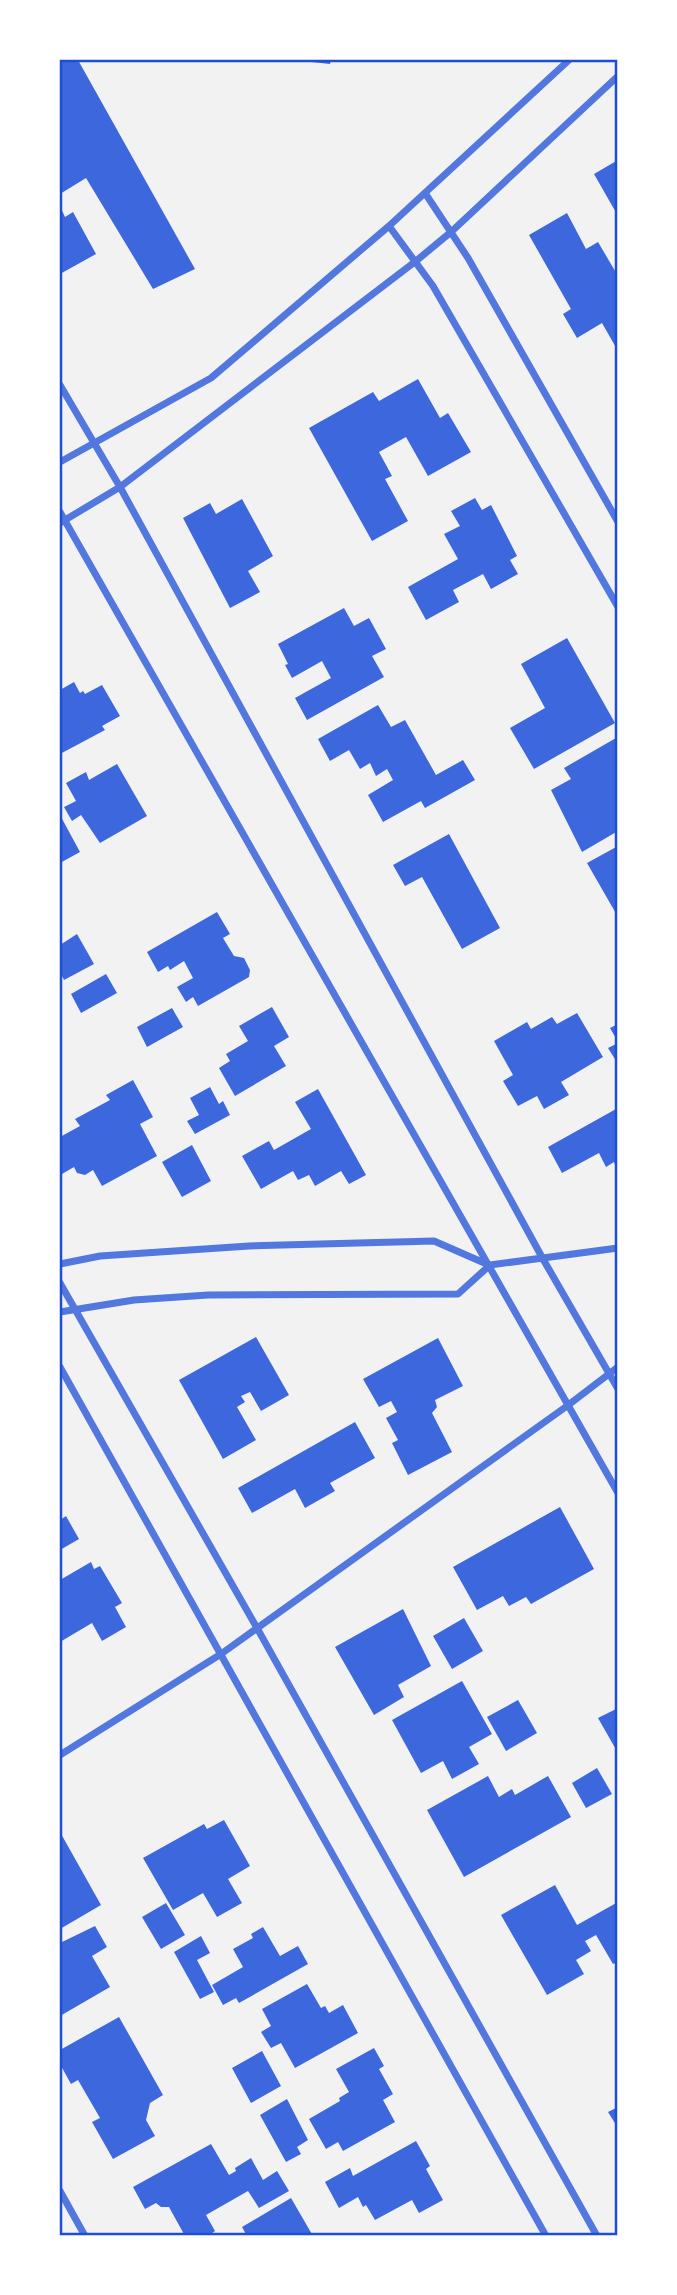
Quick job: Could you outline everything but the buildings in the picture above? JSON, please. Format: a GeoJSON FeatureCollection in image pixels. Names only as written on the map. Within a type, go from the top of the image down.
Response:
{"type":"FeatureCollection","features":[{"type":"Feature","properties":{"kind":"street"},"geometry":{"type":"LineString","coordinates":[[60,462],[211,378],[388,226],[569,60]]}},
{"type":"Feature","properties":{"kind":"street"},"geometry":{"type":"LineString","coordinates":[[62,522],[120,487],[416,261],[451,232],[618,76]]}},
{"type":"Feature","properties":{"kind":"street"},"geometry":{"type":"LineString","coordinates":[[425,193],[451,232],[618,522]]}},
{"type":"Feature","properties":{"kind":"street"},"geometry":{"type":"LineString","coordinates":[[388,226],[433,286],[618,607]]}},
{"type":"Feature","properties":{"kind":"street"},"geometry":{"type":"LineString","coordinates":[[60,385],[120,487],[618,1389]]}},
{"type":"Feature","properties":{"kind":"street"},"geometry":{"type":"LineString","coordinates":[[60,512],[62,522],[490,1265],[618,1493]]}},
{"type":"Feature","properties":{"kind":"street"},"geometry":{"type":"LineString","coordinates":[[60,1264],[100,1256],[249,1246],[434,1241],[490,1265],[618,1248]]}},
{"type":"Feature","properties":{"kind":"street"},"geometry":{"type":"LineString","coordinates":[[60,1312],[134,1300],[208,1295],[458,1294],[490,1265]]}},
{"type":"Feature","properties":{"kind":"street"},"geometry":{"type":"LineString","coordinates":[[60,1283],[597,2235]]}},
{"type":"Feature","properties":{"kind":"street"},"geometry":{"type":"LineString","coordinates":[[60,1367],[546,2235]]}},
{"type":"Feature","properties":{"kind":"street"},"geometry":{"type":"LineString","coordinates":[[60,1755],[221,1654],[618,1367]]}},
{"type":"Feature","properties":{"kind":"street"},"geometry":{"type":"LineString","coordinates":[[60,2191],[85,2235]]}}]}
